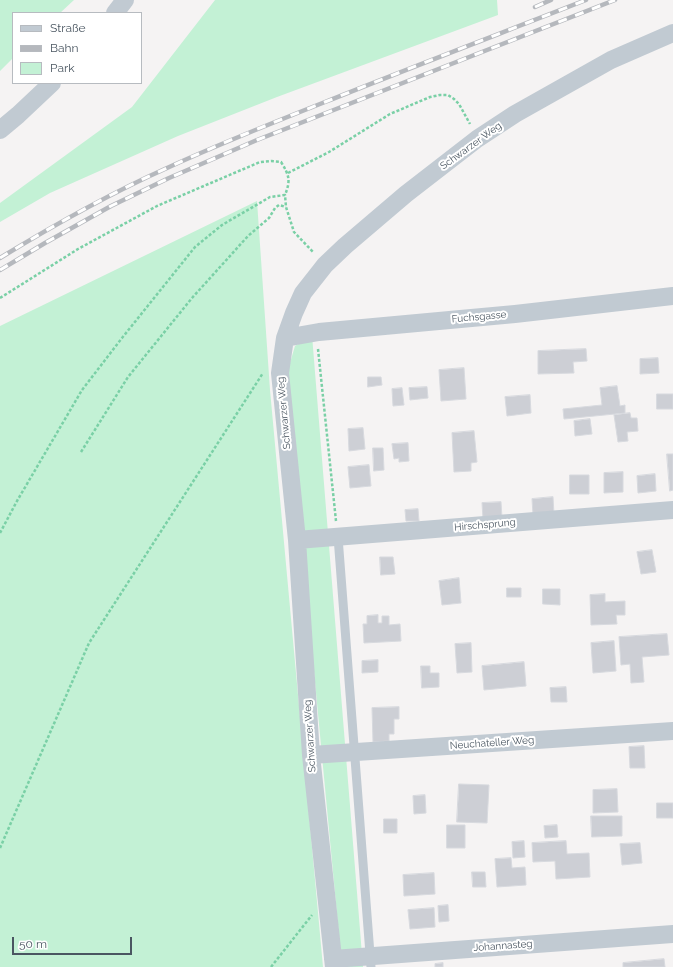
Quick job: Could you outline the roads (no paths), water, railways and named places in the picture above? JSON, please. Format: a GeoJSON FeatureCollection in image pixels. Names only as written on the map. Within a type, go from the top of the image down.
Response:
{"type":"FeatureCollection","features":[{"type":"Feature","properties":{"kind":"street"},"geometry":{"type":"LineString","coordinates":[[116,12],[125,0]]}},
{"type":"Feature","properties":{"kind":"street","name":"Schwarzer Weg"},"geometry":{"type":"LineString","coordinates":[[334,963],[311,755],[297,540],[280,373],[285,338],[294,313],[303,293],[325,265],[378,217],[476,139],[515,114],[611,60],[673,33]]}},
{"type":"Feature","properties":{"kind":"street"},"geometry":{"type":"LineString","coordinates":[[0,130],[51,84]]}},
{"type":"Feature","properties":{"kind":"street","name":"Fuchsgasse"},"geometry":{"type":"LineString","coordinates":[[285,338],[316,333],[515,314],[673,296]]}},
{"type":"Feature","properties":{"kind":"street","name":"Hirschsprung"},"geometry":{"type":"LineString","coordinates":[[297,540],[673,510]]}},
{"type":"Feature","properties":{"kind":"street","name":"Neuchateller Weg"},"geometry":{"type":"LineString","coordinates":[[311,755],[673,731]]}},
{"type":"Feature","properties":{"kind":"street","name":"Johannasteg"},"geometry":{"type":"LineString","coordinates":[[334,963],[371,962],[673,934]]}},
{"type":"Feature","properties":{"kind":"lane"},"geometry":{"type":"LineString","coordinates":[[338,537],[371,962]]}},
{"type":"Feature","properties":{"kind":"railway"},"geometry":{"type":"LineString","coordinates":[[535,7],[551,0]]}},
{"type":"Feature","properties":{"kind":"railway"},"geometry":{"type":"LineString","coordinates":[[0,258],[103,199],[187,159],[358,89],[586,0]]}},
{"type":"Feature","properties":{"kind":"railway"},"geometry":{"type":"LineString","coordinates":[[0,270],[111,206],[169,178],[257,140],[615,0]]}}]}
